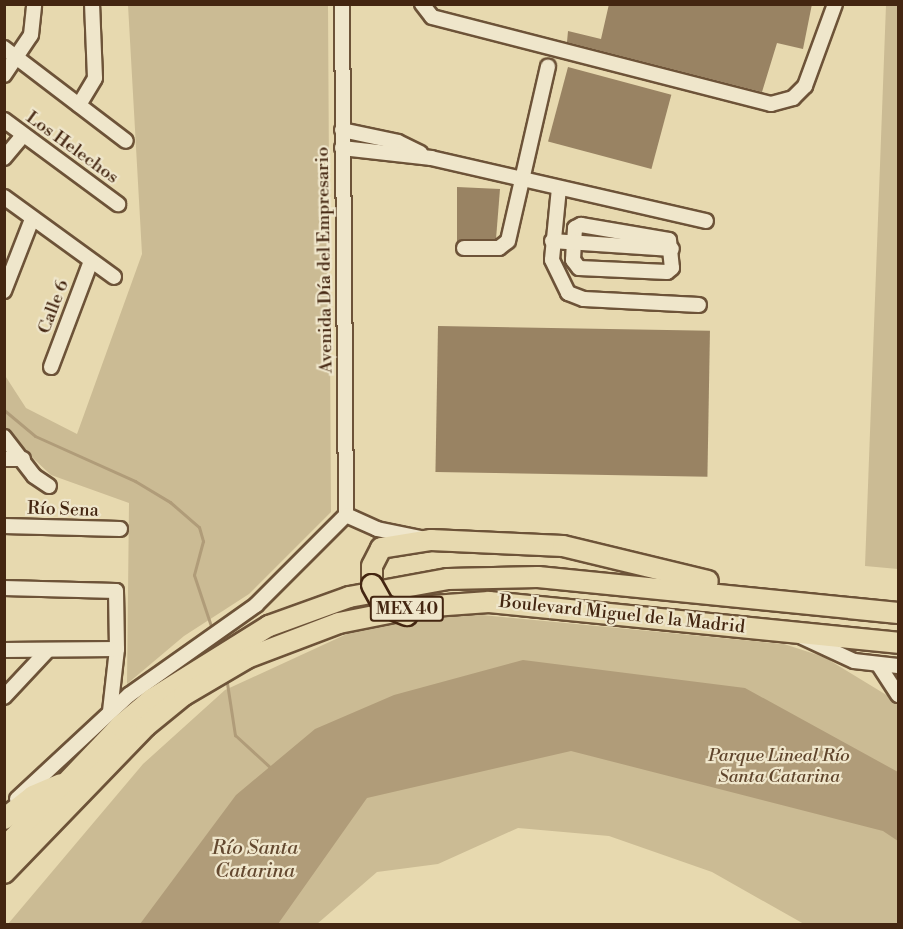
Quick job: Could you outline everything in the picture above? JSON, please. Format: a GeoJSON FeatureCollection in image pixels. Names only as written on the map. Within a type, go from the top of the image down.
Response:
{"type":"FeatureCollection","features":[{"type":"Feature","properties":{"kind":"highway"},"geometry":{"type":"LineString","coordinates":[[695,623],[660,630],[495,614],[407,615],[389,610],[374,592],[371,569],[380,549],[394,542],[432,540],[578,548],[750,594]]}},
{"type":"Feature","properties":{"kind":"highway","name":"Boulevard Miguel de la Madrid"},"geometry":{"type":"LineString","coordinates":[[4,848],[120,726],[200,664],[269,626],[349,597],[448,579],[497,576],[750,594],[898,613]]}},
{"type":"Feature","properties":{"kind":"highway","name":"Boulevard Miguel de la Madrid"},"geometry":{"type":"LineString","coordinates":[[4,873],[146,726],[177,700],[247,658],[300,636],[375,614],[489,602],[898,643]]}},
{"type":"Feature","properties":{"kind":"highway"},"geometry":{"type":"LineString","coordinates":[[4,819],[33,796],[66,782]]}},
{"type":"Feature","properties":{"kind":"street"},"geometry":{"type":"LineString","coordinates":[[4,75],[31,35],[34,4]]}},
{"type":"Feature","properties":{"kind":"street"},"geometry":{"type":"LineString","coordinates":[[79,105],[95,78],[93,4]]}},
{"type":"Feature","properties":{"kind":"street","name":"Avenida Día del Empresario"},"geometry":{"type":"LineString","coordinates":[[342,4],[346,515]]}},
{"type":"Feature","properties":{"kind":"street"},"geometry":{"type":"LineString","coordinates":[[422,4],[432,17],[771,104],[793,98],[805,86],[835,4]]}},
{"type":"Feature","properties":{"kind":"street"},"geometry":{"type":"LineString","coordinates":[[4,48],[126,141]]}},
{"type":"Feature","properties":{"kind":"street"},"geometry":{"type":"LineString","coordinates":[[464,248],[499,248],[508,242],[519,179],[548,67]]}},
{"type":"Feature","properties":{"kind":"street","name":"Los Helechos"},"geometry":{"type":"LineString","coordinates":[[4,120],[118,204]]}},
{"type":"Feature","properties":{"kind":"street"},"geometry":{"type":"LineString","coordinates":[[342,130],[398,142],[431,158]]}},
{"type":"Feature","properties":{"kind":"street"},"geometry":{"type":"LineString","coordinates":[[4,158],[23,135]]}},
{"type":"Feature","properties":{"kind":"street"},"geometry":{"type":"LineString","coordinates":[[342,148],[431,158],[706,221]]}},
{"type":"Feature","properties":{"kind":"street"},"geometry":{"type":"LineString","coordinates":[[559,188],[552,241],[555,272],[568,293],[584,299],[699,305]]}},
{"type":"Feature","properties":{"kind":"street"},"geometry":{"type":"LineString","coordinates":[[4,197],[114,277]]}},
{"type":"Feature","properties":{"kind":"street"},"geometry":{"type":"LineString","coordinates":[[4,291],[32,219]]}},
{"type":"Feature","properties":{"kind":"street"},"geometry":{"type":"LineString","coordinates":[[580,225],[669,240],[672,249],[672,268],[668,272],[587,269],[575,265],[574,243],[575,228],[580,225]]}},
{"type":"Feature","properties":{"kind":"street"},"geometry":{"type":"LineString","coordinates":[[552,241],[574,243]]}},
{"type":"Feature","properties":{"kind":"street","name":"Calle 6"},"geometry":{"type":"LineString","coordinates":[[51,367],[91,261]]}},
{"type":"Feature","properties":{"kind":"street"},"geometry":{"type":"LineString","coordinates":[[4,437],[21,455],[34,476],[50,486]]}},
{"type":"Feature","properties":{"kind":"street"},"geometry":{"type":"LineString","coordinates":[[4,459],[21,455]]}},
{"type":"Feature","properties":{"kind":"street"},"geometry":{"type":"LineString","coordinates":[[4,810],[111,707],[177,657],[247,612],[346,515],[377,529],[432,540]]}},
{"type":"Feature","properties":{"kind":"street","name":"Río Sena"},"geometry":{"type":"LineString","coordinates":[[4,526],[120,529]]}},
{"type":"Feature","properties":{"kind":"street"},"geometry":{"type":"LineString","coordinates":[[4,588],[112,590],[117,594],[117,649],[111,707]]}},
{"type":"Feature","properties":{"kind":"street"},"geometry":{"type":"LineString","coordinates":[[792,632],[854,661],[898,666]]}},
{"type":"Feature","properties":{"kind":"street"},"geometry":{"type":"LineString","coordinates":[[4,650],[117,649]]}},
{"type":"Feature","properties":{"kind":"street"},"geometry":{"type":"LineString","coordinates":[[4,697],[47,651]]}},
{"type":"Feature","properties":{"kind":"street"},"geometry":{"type":"LineString","coordinates":[[878,664],[898,695]]}},
{"type":"Feature","properties":{"kind":"green space"},"geometry":{"type":"Polygon","coordinates":[[[128,5],[328,5],[331,512],[249,594],[184,636],[127,684],[129,503],[51,475],[5,432],[4,374],[26,408],[77,434],[142,254],[128,5]]]}},
{"type":"Feature","properties":{"kind":"green space"},"geometry":{"type":"Polygon","coordinates":[[[886,5],[898,5],[898,569],[865,566],[886,5]]]}},
{"type":"Feature","properties":{"kind":"green space","name":"Parque Lineal Río Santa Catarina"},"geometry":{"type":"Polygon","coordinates":[[[472,614],[784,644],[824,657],[898,702],[898,924],[804,924],[712,872],[609,836],[518,828],[438,864],[377,872],[317,924],[8,924],[143,764],[225,690],[349,633],[419,618],[472,614]]]}},
{"type":"Feature","properties":{"kind":"water","name":"Río Santa Catarina"},"geometry":{"type":"Polygon","coordinates":[[[523,660],[745,688],[898,772],[898,841],[883,831],[571,751],[367,798],[278,924],[140,924],[236,795],[315,729],[394,695],[523,660]]]}},
{"type":"Feature","properties":{"kind":"building"},"geometry":{"type":"Polygon","coordinates":[[[609,4],[812,4],[803,49],[777,43],[762,92],[567,42],[568,31],[601,39],[609,4]]]}},
{"type":"Feature","properties":{"kind":"building"},"geometry":{"type":"Polygon","coordinates":[[[568,67],[671,95],[651,169],[548,141],[568,67]]]}},
{"type":"Feature","properties":{"kind":"building"},"geometry":{"type":"Polygon","coordinates":[[[457,187],[500,189],[496,239],[457,242],[457,187]]]}},
{"type":"Feature","properties":{"kind":"building"},"geometry":{"type":"Polygon","coordinates":[[[438,326],[710,331],[707,477],[435,472],[438,326]]]}},
{"type":"Feature","properties":{"kind":"waterway"},"geometry":{"type":"LineString","coordinates":[[4,410],[35,436],[135,481],[170,502],[199,527],[203,541],[194,575],[212,629]]}},
{"type":"Feature","properties":{"kind":"waterway"},"geometry":{"type":"LineString","coordinates":[[227,683],[235,735],[272,769]]}}]}
